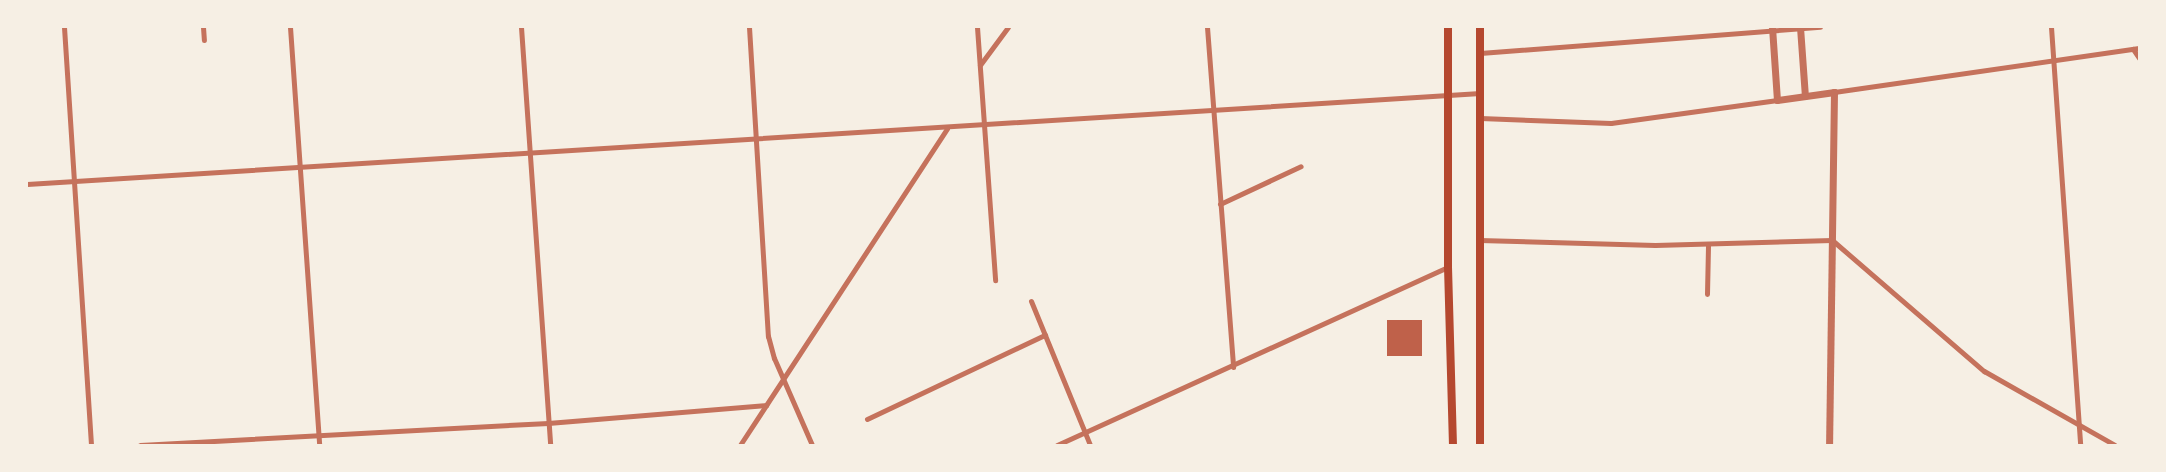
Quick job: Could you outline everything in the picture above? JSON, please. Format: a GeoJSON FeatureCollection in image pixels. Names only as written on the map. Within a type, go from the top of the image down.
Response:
{"type":"FeatureCollection","features":[{"type":"Feature","properties":{"kind":"main road"},"geometry":{"type":"LineString","coordinates":[[1448,27],[1448,267],[1453,445]]}},
{"type":"Feature","properties":{"kind":"main road"},"geometry":{"type":"LineString","coordinates":[[1480,27],[1480,445]]}},
{"type":"Feature","properties":{"kind":"street"},"geometry":{"type":"LineString","coordinates":[[64,27],[91,445]]}},
{"type":"Feature","properties":{"kind":"street"},"geometry":{"type":"LineString","coordinates":[[203,27],[204,40]]}},
{"type":"Feature","properties":{"kind":"street"},"geometry":{"type":"LineString","coordinates":[[290,27],[319,445]]}},
{"type":"Feature","properties":{"kind":"street"},"geometry":{"type":"LineString","coordinates":[[521,27],[550,445]]}},
{"type":"Feature","properties":{"kind":"street"},"geometry":{"type":"LineString","coordinates":[[749,27],[764,305],[768,336],[783,380],[812,445]]}},
{"type":"Feature","properties":{"kind":"street"},"geometry":{"type":"LineString","coordinates":[[977,27],[995,280]]}},
{"type":"Feature","properties":{"kind":"street"},"geometry":{"type":"LineString","coordinates":[[980,65],[1008,27]]}},
{"type":"Feature","properties":{"kind":"street"},"geometry":{"type":"LineString","coordinates":[[1207,27],[1233,367]]}},
{"type":"Feature","properties":{"kind":"street"},"geometry":{"type":"LineString","coordinates":[[1480,53],[1820,27]]}},
{"type":"Feature","properties":{"kind":"street"},"geometry":{"type":"LineString","coordinates":[[2051,27],[2080,445]]}},
{"type":"Feature","properties":{"kind":"street"},"geometry":{"type":"LineString","coordinates":[[1800,28],[1805,96]]}},
{"type":"Feature","properties":{"kind":"street"},"geometry":{"type":"LineString","coordinates":[[1772,29],[1777,100]]}},
{"type":"Feature","properties":{"kind":"street"},"geometry":{"type":"LineString","coordinates":[[1480,118],[1611,123],[2136,49],[2139,58]]}},
{"type":"Feature","properties":{"kind":"street"},"geometry":{"type":"LineString","coordinates":[[1829,445],[1834,92]]}},
{"type":"Feature","properties":{"kind":"street"},"geometry":{"type":"LineString","coordinates":[[27,184],[529,155],[756,138],[947,129],[1213,108],[1480,93]]}},
{"type":"Feature","properties":{"kind":"street"},"geometry":{"type":"LineString","coordinates":[[740,445],[947,129]]}},
{"type":"Feature","properties":{"kind":"street"},"geometry":{"type":"LineString","coordinates":[[1221,204],[1301,166]]}},
{"type":"Feature","properties":{"kind":"street"},"geometry":{"type":"LineString","coordinates":[[1479,240],[1708,246],[1832,240],[1984,370],[2115,445]]}},
{"type":"Feature","properties":{"kind":"street"},"geometry":{"type":"LineString","coordinates":[[1707,294],[1708,246]]}},
{"type":"Feature","properties":{"kind":"street"},"geometry":{"type":"LineString","coordinates":[[1057,445],[1233,367],[1448,267]]}},
{"type":"Feature","properties":{"kind":"street"},"geometry":{"type":"LineString","coordinates":[[1031,301],[1090,445]]}},
{"type":"Feature","properties":{"kind":"street"},"geometry":{"type":"LineString","coordinates":[[867,419],[1045,335]]}},
{"type":"Feature","properties":{"kind":"street"},"geometry":{"type":"LineString","coordinates":[[140,445],[548,423],[766,405]]}},
{"type":"Feature","properties":{"kind":"building"},"geometry":{"type":"Polygon","coordinates":[[[1387,320],[1422,320],[1422,356],[1387,356],[1387,320]]]}}]}
